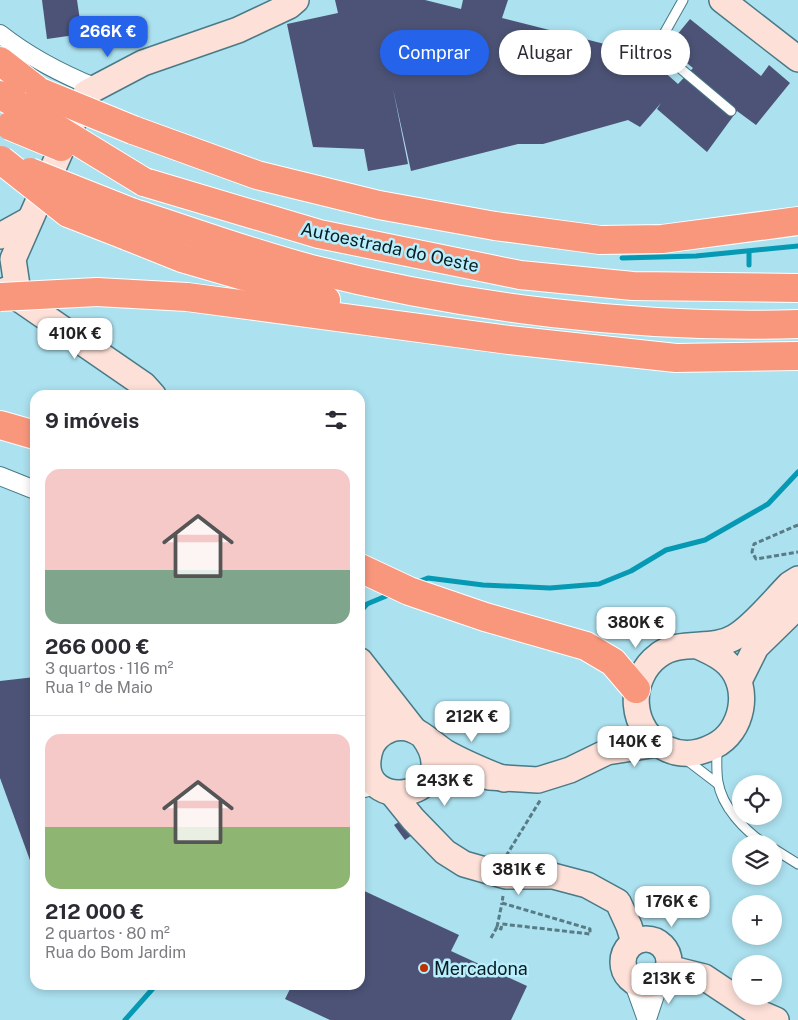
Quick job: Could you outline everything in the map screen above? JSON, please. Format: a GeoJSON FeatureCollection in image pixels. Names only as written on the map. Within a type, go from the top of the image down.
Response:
{"type":"FeatureCollection","features":[{"type":"Feature","properties":{"kind":"highway"},"geometry":{"type":"LineString","coordinates":[[0,62],[14,108]]}},
{"type":"Feature","properties":{"kind":"highway"},"geometry":{"type":"LineString","coordinates":[[0,74],[14,108]]}},
{"type":"Feature","properties":{"kind":"highway"},"geometry":{"type":"LineString","coordinates":[[14,108],[133,130],[257,175],[379,205],[494,226],[600,240],[662,239],[798,221]]}},
{"type":"Feature","properties":{"kind":"highway","name":"Autoestrada do Oeste"},"geometry":{"type":"LineString","coordinates":[[14,108],[144,182],[319,234],[520,275],[633,286],[798,288]]}},
{"type":"Feature","properties":{"kind":"highway"},"geometry":{"type":"LineString","coordinates":[[0,160],[68,213],[129,224],[182,258],[308,296],[466,333]]}},
{"type":"Feature","properties":{"kind":"highway","name":"Autoestrada do Oeste"},"geometry":{"type":"LineString","coordinates":[[129,224],[410,291],[512,307],[629,319],[746,326],[798,324]]}},
{"type":"Feature","properties":{"kind":"highway"},"geometry":{"type":"LineString","coordinates":[[6,294],[97,292],[187,297],[509,340],[676,358],[798,356]]}},
{"type":"Feature","properties":{"kind":"highway"},"geometry":{"type":"LineString","coordinates":[[0,425],[30,434]]}},
{"type":"Feature","properties":{"kind":"highway"},"geometry":{"type":"LineString","coordinates":[[365,570],[409,591],[485,617],[586,646],[613,662],[636,702]]}},
{"type":"Feature","properties":{"kind":"street"},"geometry":{"type":"LineString","coordinates":[[148,390],[137,380],[6,294],[6,262],[29,220],[86,93],[94,87],[143,63],[238,30],[289,6],[296,0]]}},
{"type":"Feature","properties":{"kind":"street"},"geometry":{"type":"LineString","coordinates":[[722,0],[798,59]]}},
{"type":"Feature","properties":{"kind":"street"},"geometry":{"type":"LineString","coordinates":[[0,34],[22,52],[60,73],[94,87]]}},
{"type":"Feature","properties":{"kind":"street"},"geometry":{"type":"LineString","coordinates":[[0,236],[29,220]]}},
{"type":"Feature","properties":{"kind":"street"},"geometry":{"type":"LineString","coordinates":[[0,476],[30,488]]}},
{"type":"Feature","properties":{"kind":"street"},"geometry":{"type":"LineString","coordinates":[[607,752],[636,702],[644,669],[659,654],[679,646],[700,647],[735,638],[790,584],[798,579]]}},
{"type":"Feature","properties":{"kind":"street"},"geometry":{"type":"LineString","coordinates":[[739,681],[756,647],[798,606]]}},
{"type":"Feature","properties":{"kind":"street"},"geometry":{"type":"LineString","coordinates":[[378,792],[408,793],[427,778],[538,780],[570,770],[607,752],[667,748],[690,754],[704,751],[717,745],[731,733],[739,717],[742,699],[739,681],[730,666],[717,654],[700,647]]}},
{"type":"Feature","properties":{"kind":"street"},"geometry":{"type":"LineString","coordinates":[[365,667],[418,733],[433,755],[427,778],[428,833]]}},
{"type":"Feature","properties":{"kind":"street"},"geometry":{"type":"LineString","coordinates":[[365,677],[377,698],[368,754],[371,775],[378,792],[413,819],[444,852],[464,864],[501,875],[553,876],[587,885],[618,902],[634,942]]}},
{"type":"Feature","properties":{"kind":"street"},"geometry":{"type":"LineString","coordinates":[[636,702],[644,731],[667,748]]}},
{"type":"Feature","properties":{"kind":"street"},"geometry":{"type":"LineString","coordinates":[[368,754],[393,728],[418,733],[444,752],[504,779]]}},
{"type":"Feature","properties":{"kind":"street"},"geometry":{"type":"LineString","coordinates":[[649,939],[663,946],[667,952],[664,974],[647,1019],[633,981],[624,969],[623,962],[627,948],[634,942],[649,939]]}},
{"type":"Feature","properties":{"kind":"street"},"geometry":{"type":"LineString","coordinates":[[633,981],[647,985],[664,974],[704,977],[763,1017]]}},
{"type":"Feature","properties":{"kind":"lane"},"geometry":{"type":"LineString","coordinates":[[683,0],[656,48],[731,111]]}},
{"type":"Feature","properties":{"kind":"lane"},"geometry":{"type":"LineString","coordinates":[[717,745],[718,784],[729,807],[740,823],[754,835]]}},
{"type":"Feature","properties":{"kind":"lane"},"geometry":{"type":"LineString","coordinates":[[667,748],[718,784]]}},
{"type":"Feature","properties":{"kind":"lane"},"geometry":{"type":"LineString","coordinates":[[782,854],[798,864]]}},
{"type":"Feature","properties":{"kind":"path"},"geometry":{"type":"LineString","coordinates":[[798,525],[754,544],[752,552],[756,559],[798,552]]}},
{"type":"Feature","properties":{"kind":"path"},"geometry":{"type":"LineString","coordinates":[[491,938],[497,927],[502,903],[501,875],[544,794],[549,776]]}},
{"type":"Feature","properties":{"kind":"path"},"geometry":{"type":"LineString","coordinates":[[497,927],[501,929],[502,924],[590,934],[590,929],[502,903]]}},
{"type":"Feature","properties":{"kind":"building"},"geometry":{"type":"Polygon","coordinates":[[[42,0],[77,0],[82,34],[47,39],[42,0]]]}},
{"type":"Feature","properties":{"kind":"building"},"geometry":{"type":"Polygon","coordinates":[[[335,0],[425,0],[461,9],[463,0],[508,0],[502,18],[549,30],[499,30],[499,75],[591,75],[591,41],[601,43],[601,75],[668,75],[678,84],[686,75],[690,75],[693,68],[690,66],[690,30],[681,30],[690,19],[761,76],[769,65],[790,83],[756,125],[737,111],[707,152],[657,109],[661,103],[640,127],[628,120],[543,144],[518,144],[411,171],[393,89],[408,164],[368,171],[364,149],[313,147],[287,24],[338,13],[335,0]]]}},
{"type":"Feature","properties":{"kind":"building"},"geometry":{"type":"Polygon","coordinates":[[[30,678],[30,860],[0,778],[0,681],[30,678]]]}},
{"type":"Feature","properties":{"kind":"building"},"geometry":{"type":"Polygon","coordinates":[[[402,820],[412,835],[405,840],[394,825],[402,820]]]}},
{"type":"Feature","properties":{"kind":"building","name":"Mercadona"},"geometry":{"type":"Polygon","coordinates":[[[365,891],[459,935],[451,951],[527,986],[511,1020],[330,1020],[285,999],[290,990],[365,990],[365,891]]]}},
{"type":"Feature","properties":{"kind":"waterway"},"geometry":{"type":"LineString","coordinates":[[622,258],[696,256],[798,246]]}},
{"type":"Feature","properties":{"kind":"waterway"},"geometry":{"type":"LineString","coordinates":[[749,252],[749,265]]}},
{"type":"Feature","properties":{"kind":"waterway"},"geometry":{"type":"LineString","coordinates":[[415,583],[428,578],[483,585],[550,588],[599,584],[631,571],[666,550],[705,540],[768,504],[798,472]]}},
{"type":"Feature","properties":{"kind":"waterway"},"geometry":{"type":"LineString","coordinates":[[365,606],[391,594]]}},
{"type":"Feature","properties":{"kind":"waterway"},"geometry":{"type":"LineString","coordinates":[[125,1020],[152,990]]}},
{"type":"Feature","properties":{"kind":"place","name":"Mercadona"},"geometry":{"type":"Point","coordinates":[424,968]}}]}
